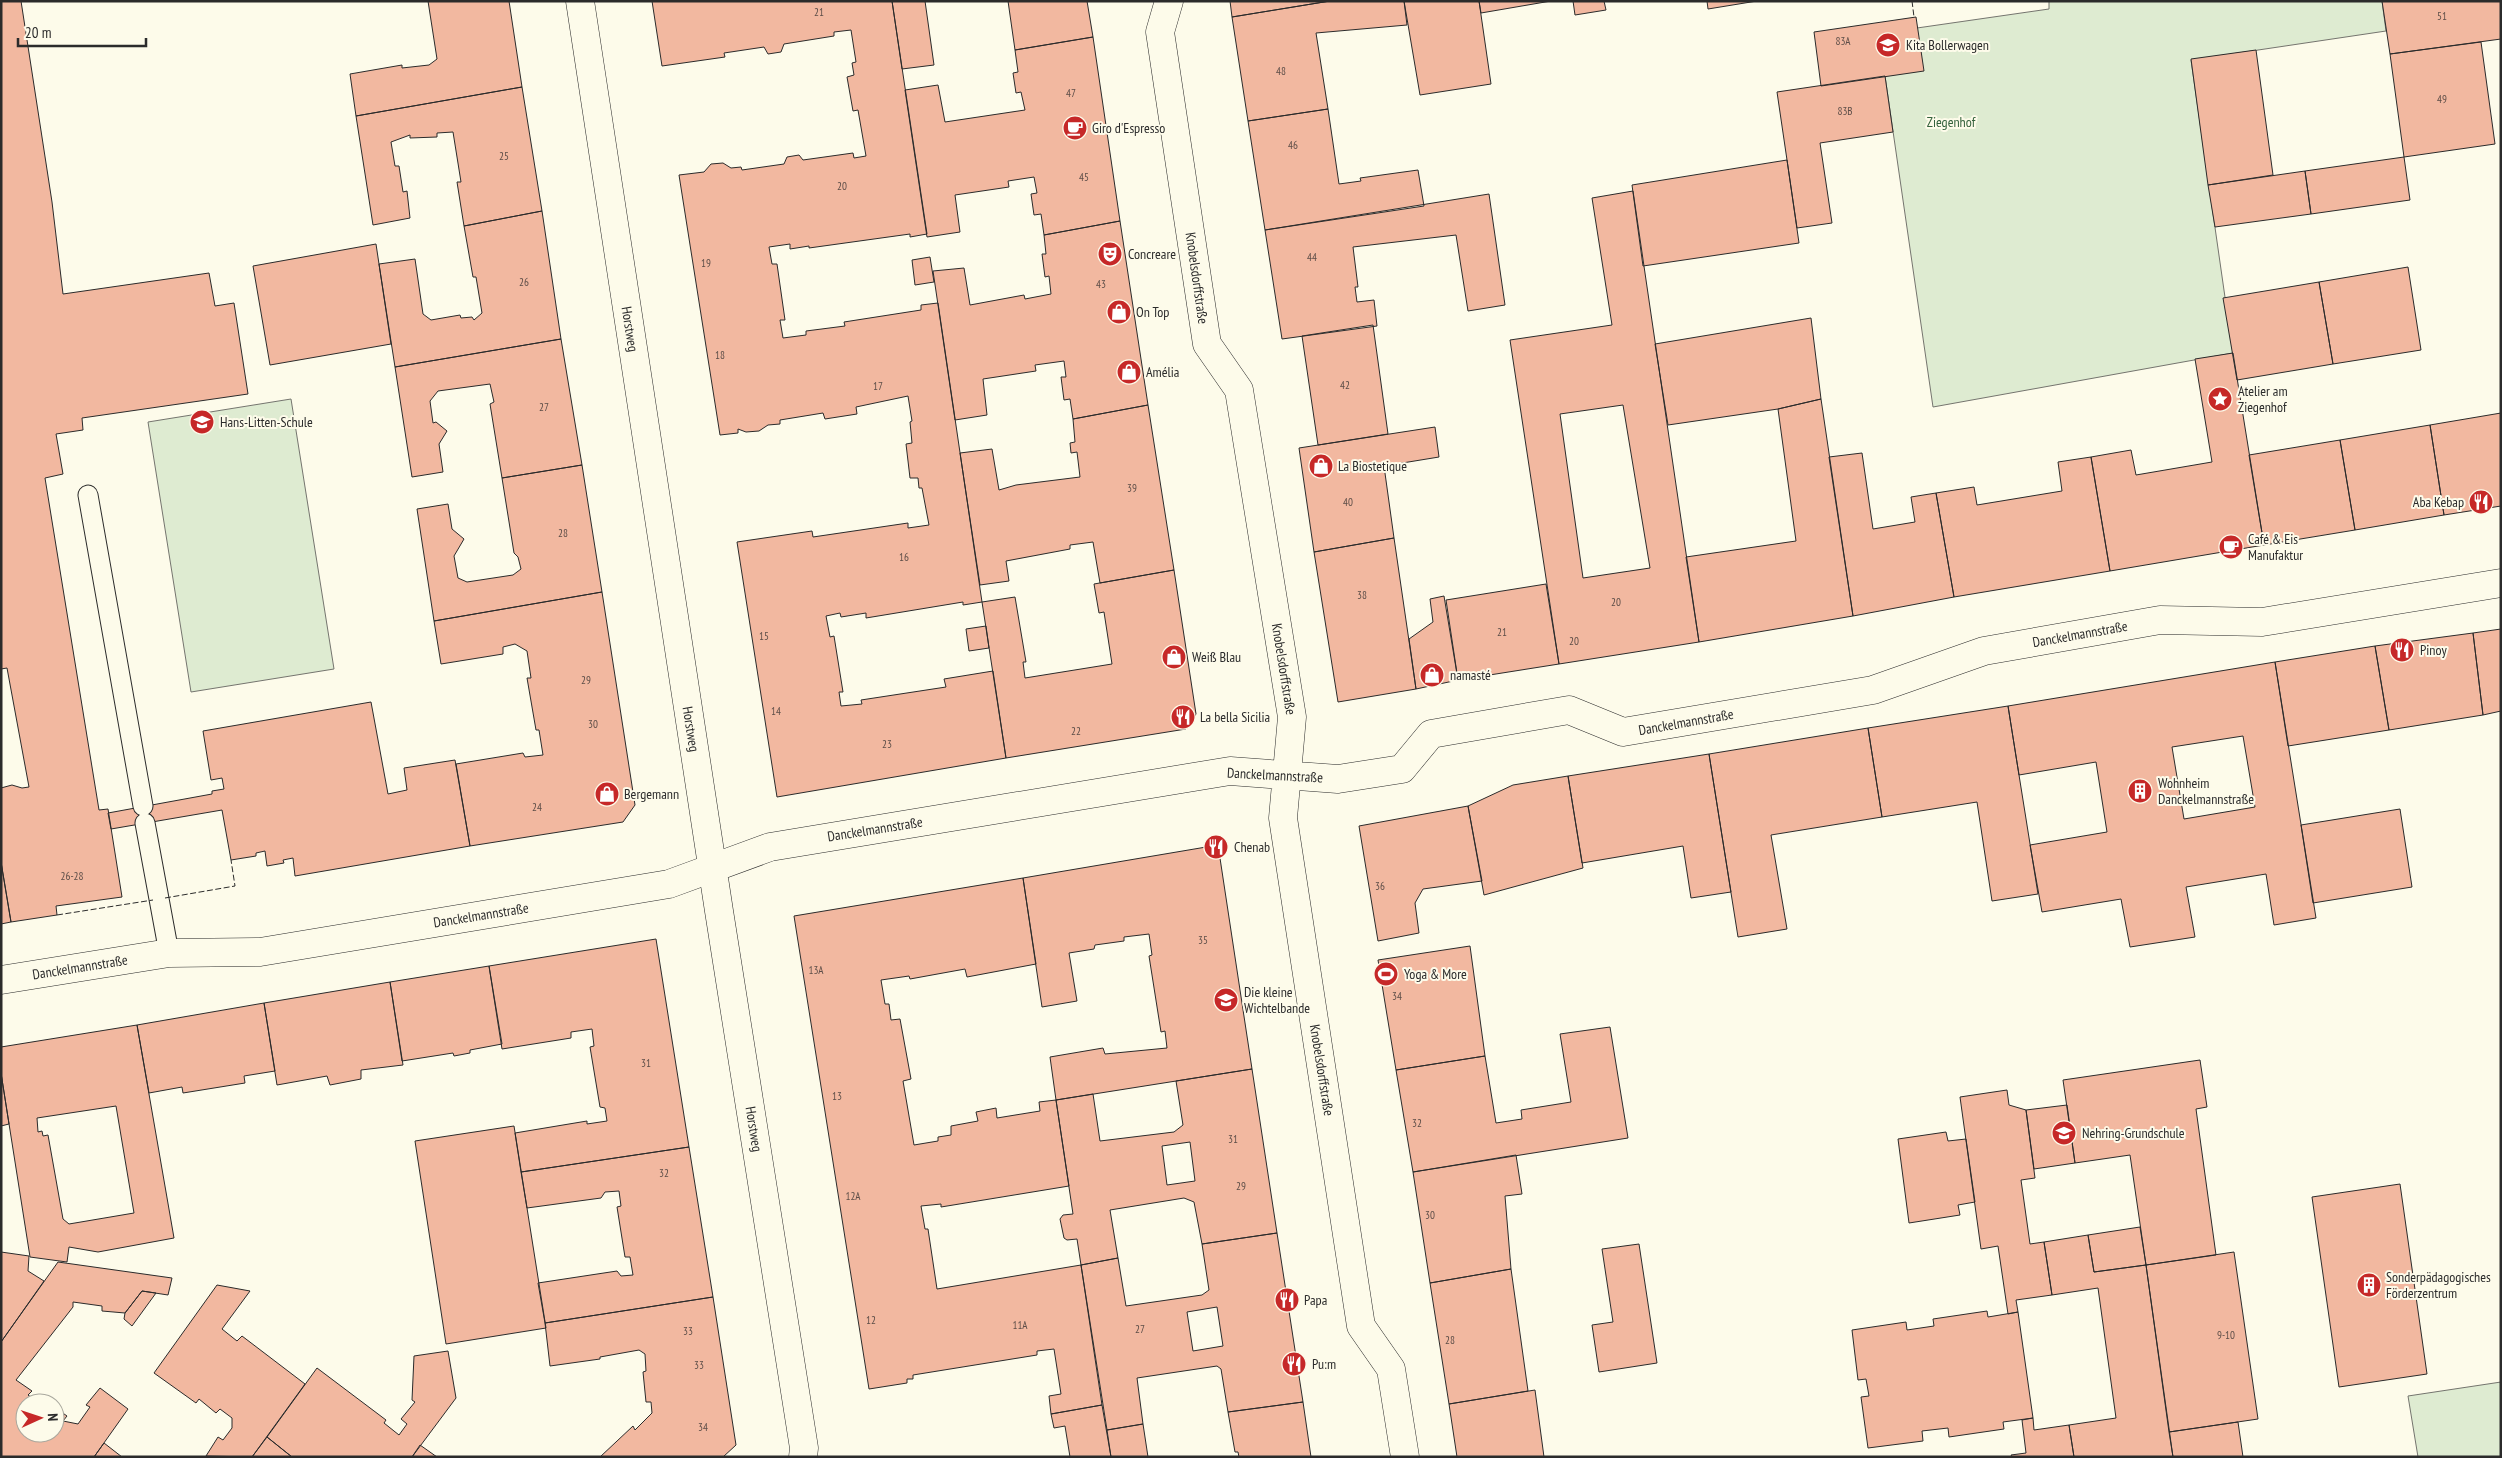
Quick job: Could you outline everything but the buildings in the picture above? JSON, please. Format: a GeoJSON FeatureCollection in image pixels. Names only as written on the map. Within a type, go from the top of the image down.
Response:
{"type":"FeatureCollection","features":[{"type":"Feature","properties":{"kind":"street","name":"Horstweg"},"geometry":{"type":"LineString","coordinates":[[580,1],[713,868],[802,1430],[803,1457]]}},
{"type":"Feature","properties":{"kind":"street","name":"Knobelsdorffstraße"},"geometry":{"type":"LineString","coordinates":[[1170,1],[1160,32],[1207,344],[1239,390],[1292,717],[1289,773],[1283,818],[1361,1326],[1392,1369],[1405,1457]]}},
{"type":"Feature","properties":{"kind":"street","name":"Danckelmannstraße"},"geometry":{"type":"LineString","coordinates":[[1,980],[168,952],[260,952],[669,884],[770,847],[1230,771],[1289,773],[1338,778],[1402,769],[1431,734],[1570,710],[1623,732],[1873,690],[1984,651],[2160,620],[2262,622],[2501,583]]}},
{"type":"Feature","properties":{"kind":"lane"},"geometry":{"type":"LineString","coordinates":[[88,495],[168,952]]}},
{"type":"Feature","properties":{"kind":"green space","name":"Ziegenhof"},"geometry":{"type":"Polygon","coordinates":[[[2049,1],[2382,1],[2386,31],[2191,60],[2233,353],[1933,407],[1885,76],[1917,28],[2049,9],[2049,1]]]}},
{"type":"Feature","properties":{"kind":"green space"},"geometry":{"type":"Polygon","coordinates":[[[291,399],[334,669],[191,692],[148,422],[291,399]]]}},
{"type":"Feature","properties":{"kind":"green space"},"geometry":{"type":"Polygon","coordinates":[[[2501,1382],[2501,1457],[2418,1457],[2408,1396],[2501,1382]]]}},
{"type":"Feature","properties":{"kind":"fence"},"geometry":{"type":"LineString","coordinates":[[1912,1],[1914,17]]}},
{"type":"Feature","properties":{"kind":"fence"},"geometry":{"type":"LineString","coordinates":[[165,898],[235,886],[231,860]]}},
{"type":"Feature","properties":{"kind":"fence"},"geometry":{"type":"LineString","coordinates":[[57,915],[153,900]]}},
{"type":"Feature","properties":{"kind":"place","name":"Kita Bollerwagen"},"geometry":{"type":"Point","coordinates":[1888,45]}},
{"type":"Feature","properties":{"kind":"place","name":"Giro d'Espresso"},"geometry":{"type":"Point","coordinates":[1075,128]}},
{"type":"Feature","properties":{"kind":"place","name":"Concreare"},"geometry":{"type":"Point","coordinates":[1110,254]}},
{"type":"Feature","properties":{"kind":"place","name":"On Top"},"geometry":{"type":"Point","coordinates":[1119,312]}},
{"type":"Feature","properties":{"kind":"place","name":"Amélia"},"geometry":{"type":"Point","coordinates":[1129,372]}},
{"type":"Feature","properties":{"kind":"place","name":"Atelier am Ziegenhof"},"geometry":{"type":"Point","coordinates":[2220,399]}},
{"type":"Feature","properties":{"kind":"place","name":"Hans-Litten-Schule"},"geometry":{"type":"Point","coordinates":[202,422]}},
{"type":"Feature","properties":{"kind":"place","name":"La Biostetique"},"geometry":{"type":"Point","coordinates":[1321,466]}},
{"type":"Feature","properties":{"kind":"place","name":"Aba Kebap"},"geometry":{"type":"Point","coordinates":[2481,502]}},
{"type":"Feature","properties":{"kind":"place","name":"Café & Eis Manufaktur"},"geometry":{"type":"Point","coordinates":[2231,547]}},
{"type":"Feature","properties":{"kind":"place","name":"Pinoy"},"geometry":{"type":"Point","coordinates":[2402,650]}},
{"type":"Feature","properties":{"kind":"place","name":"Weiß Blau"},"geometry":{"type":"Point","coordinates":[1174,657]}},
{"type":"Feature","properties":{"kind":"place","name":"namasté"},"geometry":{"type":"Point","coordinates":[1432,675]}},
{"type":"Feature","properties":{"kind":"place","name":"La bella Sicilia"},"geometry":{"type":"Point","coordinates":[1183,717]}},
{"type":"Feature","properties":{"kind":"place","name":"Wohnheim Danckelmannstraße"},"geometry":{"type":"Point","coordinates":[2140,791]}},
{"type":"Feature","properties":{"kind":"place","name":"Bergemann"},"geometry":{"type":"Point","coordinates":[607,794]}},
{"type":"Feature","properties":{"kind":"place","name":"Chenab"},"geometry":{"type":"Point","coordinates":[1216,847]}},
{"type":"Feature","properties":{"kind":"place","name":"Yoga & More"},"geometry":{"type":"Point","coordinates":[1386,974]}},
{"type":"Feature","properties":{"kind":"place","name":"Die kleine Wichtelbande"},"geometry":{"type":"Point","coordinates":[1226,1000]}},
{"type":"Feature","properties":{"kind":"place","name":"Nehring-Grundschule"},"geometry":{"type":"Point","coordinates":[2064,1133]}},
{"type":"Feature","properties":{"kind":"place","name":"Sonderpädagogisches Förderzentrum"},"geometry":{"type":"Point","coordinates":[2369,1285]}},
{"type":"Feature","properties":{"kind":"place","name":"Papa"},"geometry":{"type":"Point","coordinates":[1287,1300]}},
{"type":"Feature","properties":{"kind":"place","name":"Pu:m"},"geometry":{"type":"Point","coordinates":[1294,1364]}}]}
